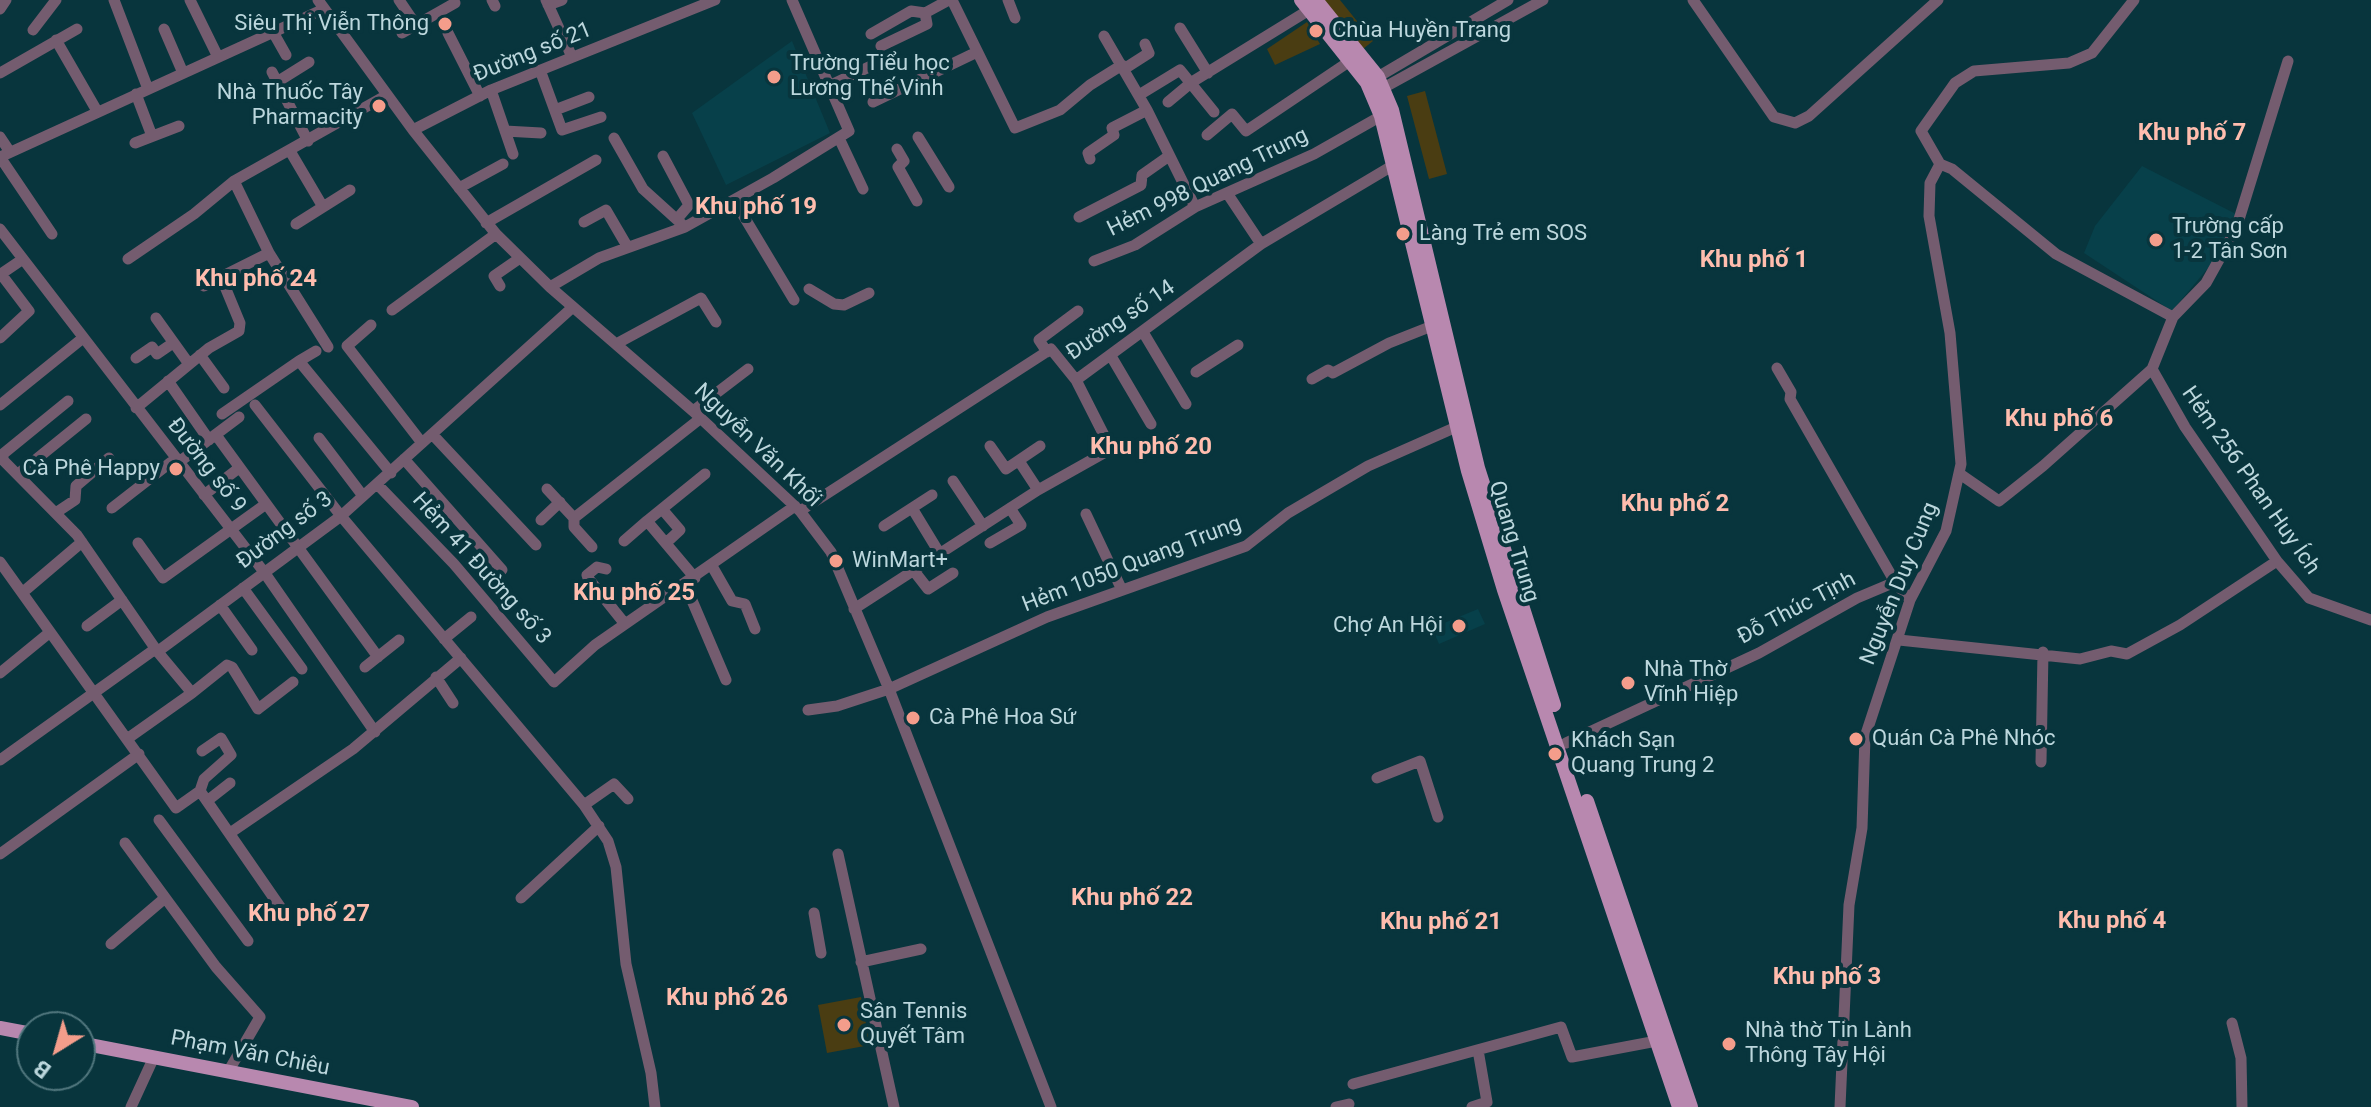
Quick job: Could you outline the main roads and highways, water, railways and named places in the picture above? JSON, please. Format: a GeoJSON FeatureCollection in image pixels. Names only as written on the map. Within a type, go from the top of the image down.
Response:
{"type":"FeatureCollection","features":[{"type":"Feature","properties":{"kind":"main road","name":"Quang Trung"},"geometry":{"type":"LineString","coordinates":[[1309,3],[1350,61],[1375,86],[1432,326],[1462,424]]}},
{"type":"Feature","properties":{"kind":"main road","name":"Quang Trung"},"geometry":{"type":"LineString","coordinates":[[1309,3],[1375,86],[1407,168],[1462,424],[1504,590],[1586,811],[1663,1040],[1691,1107]]}},
{"type":"Feature","properties":{"kind":"main road","name":"Quang Trung"},"geometry":{"type":"LineString","coordinates":[[1473,470],[1566,743],[1586,811]]}},
{"type":"Feature","properties":{"kind":"main road","name":"Quang Trung"},"geometry":{"type":"LineString","coordinates":[[1663,1040],[1679,1107]]}},
{"type":"Feature","properties":{"kind":"main road","name":"Phạm Văn Chiêu"},"geometry":{"type":"LineString","coordinates":[[96,1046],[412,1107]]}},
{"type":"Feature","properties":{"kind":"place","name":"Siêu Thị Viễn Thông"},"geometry":{"type":"Point","coordinates":[445,24]}},
{"type":"Feature","properties":{"kind":"place","name":"Chùa Huyền Trang"},"geometry":{"type":"Point","coordinates":[1316,31]}},
{"type":"Feature","properties":{"kind":"place","name":"Trường Tiểu học Lương Thế Vinh"},"geometry":{"type":"Point","coordinates":[774,77]}},
{"type":"Feature","properties":{"kind":"place","name":"Nhà Thuốc Tây Pharmacity"},"geometry":{"type":"Point","coordinates":[379,106]}},
{"type":"Feature","properties":{"kind":"place","name":"Làng Trẻ em SOS"},"geometry":{"type":"Point","coordinates":[1403,234]}},
{"type":"Feature","properties":{"kind":"place","name":"Trường cấp 1-2 Tân Sơn"},"geometry":{"type":"Point","coordinates":[2156,240]}},
{"type":"Feature","properties":{"kind":"place","name":"Cà Phê Happy"},"geometry":{"type":"Point","coordinates":[176,469]}},
{"type":"Feature","properties":{"kind":"place","name":"WinMart+"},"geometry":{"type":"Point","coordinates":[836,561]}},
{"type":"Feature","properties":{"kind":"place","name":"Chợ An Hội"},"geometry":{"type":"Point","coordinates":[1459,626]}},
{"type":"Feature","properties":{"kind":"place","name":"Nhà Thờ Vĩnh Hiệp"},"geometry":{"type":"Point","coordinates":[1628,683]}},
{"type":"Feature","properties":{"kind":"place","name":"Cà Phê Hoa Sứ"},"geometry":{"type":"Point","coordinates":[913,718]}},
{"type":"Feature","properties":{"kind":"place","name":"Quán Cà Phê Nhóc"},"geometry":{"type":"Point","coordinates":[1856,739]}},
{"type":"Feature","properties":{"kind":"place","name":"Khách Sạn Quang Trung 2"},"geometry":{"type":"Point","coordinates":[1555,754]}},
{"type":"Feature","properties":{"kind":"place","name":"Sân Tennis Quyết Tâm"},"geometry":{"type":"Point","coordinates":[844,1025]}},
{"type":"Feature","properties":{"kind":"place","name":"Nhà thờ Tin Lành Thông Tây Hội"},"geometry":{"type":"Point","coordinates":[1729,1044]}},
{"type":"Feature","properties":{"kind":"district","name":"Khu phố 7"},"geometry":{"type":"Point","coordinates":[2192,134]}},
{"type":"Feature","properties":{"kind":"district","name":"Khu phố 19"},"geometry":{"type":"Point","coordinates":[756,208]}},
{"type":"Feature","properties":{"kind":"district","name":"Khu phố 1"},"geometry":{"type":"Point","coordinates":[1754,261]}},
{"type":"Feature","properties":{"kind":"district","name":"Khu phố 24"},"geometry":{"type":"Point","coordinates":[256,280]}},
{"type":"Feature","properties":{"kind":"district","name":"Khu phố 6"},"geometry":{"type":"Point","coordinates":[2059,420]}},
{"type":"Feature","properties":{"kind":"district","name":"Khu phố 20"},"geometry":{"type":"Point","coordinates":[1151,448]}},
{"type":"Feature","properties":{"kind":"district","name":"Khu phố 2"},"geometry":{"type":"Point","coordinates":[1675,505]}},
{"type":"Feature","properties":{"kind":"district","name":"Khu phố 25"},"geometry":{"type":"Point","coordinates":[634,594]}},
{"type":"Feature","properties":{"kind":"district","name":"Khu phố 22"},"geometry":{"type":"Point","coordinates":[1132,899]}},
{"type":"Feature","properties":{"kind":"district","name":"Khu phố 27"},"geometry":{"type":"Point","coordinates":[309,915]}},
{"type":"Feature","properties":{"kind":"district","name":"Khu phố 4"},"geometry":{"type":"Point","coordinates":[2112,922]}},
{"type":"Feature","properties":{"kind":"district","name":"Khu phố 21"},"geometry":{"type":"Point","coordinates":[1441,923]}},
{"type":"Feature","properties":{"kind":"district","name":"Khu phố 3"},"geometry":{"type":"Point","coordinates":[1827,978]}},
{"type":"Feature","properties":{"kind":"district","name":"Khu phố 26"},"geometry":{"type":"Point","coordinates":[727,999]}}]}
